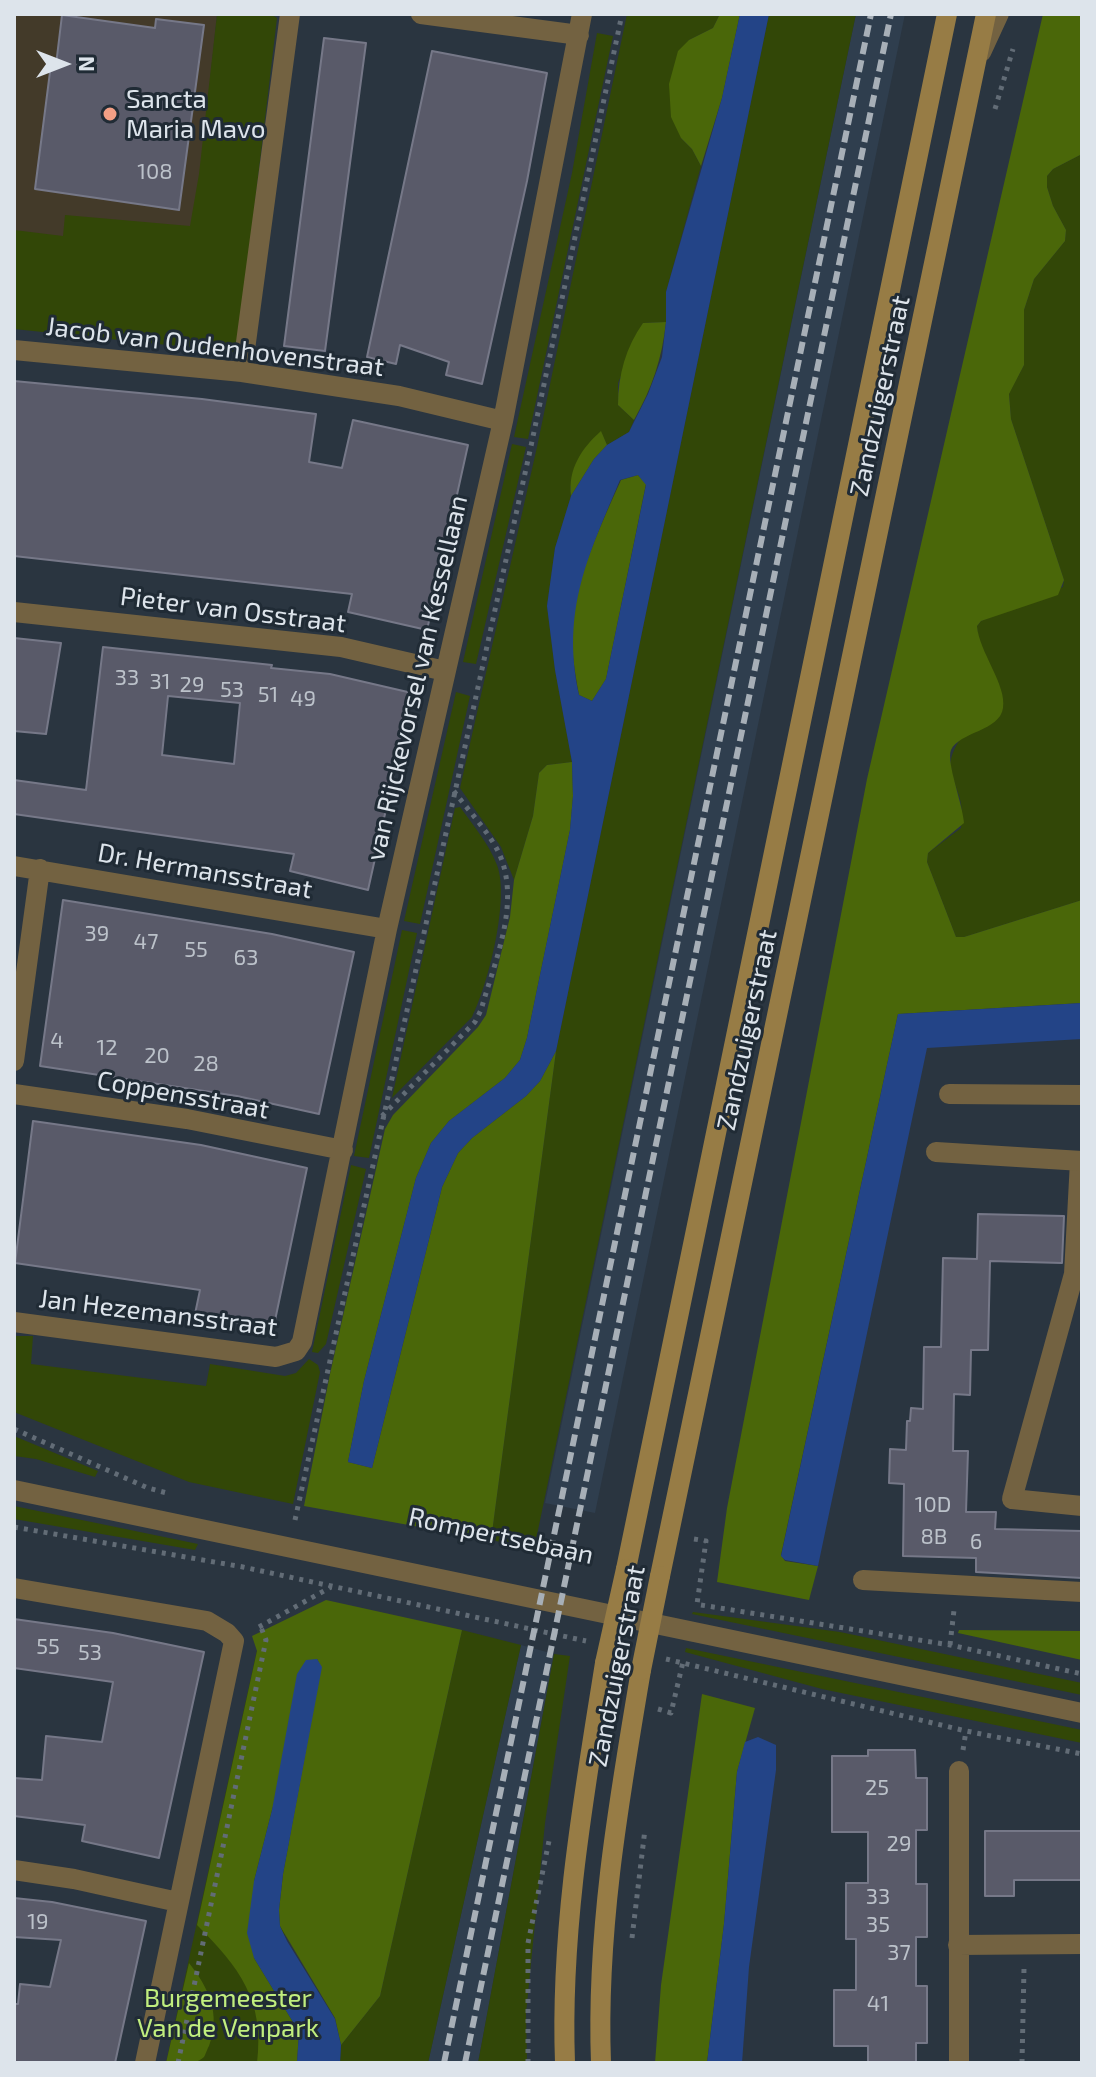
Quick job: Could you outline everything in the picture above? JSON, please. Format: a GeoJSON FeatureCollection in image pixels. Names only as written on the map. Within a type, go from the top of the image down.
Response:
{"type":"FeatureCollection","features":[{"type":"Feature","properties":{"kind":"main road","name":"Zandzuigerstraat"},"geometry":{"type":"LineString","coordinates":[[565,2063],[569,1929],[578,1829],[605,1663],[947,14]]}},
{"type":"Feature","properties":{"kind":"main road","name":"Zandzuigerstraat"},"geometry":{"type":"LineString","coordinates":[[601,2063],[604,1931],[614,1830],[647,1663],[660,1576],[986,14]]}},
{"type":"Feature","properties":{"kind":"street"},"geometry":{"type":"LineString","coordinates":[[242,372],[290,14]]}},
{"type":"Feature","properties":{"kind":"street"},"geometry":{"type":"LineString","coordinates":[[421,14],[579,35]]}},
{"type":"Feature","properties":{"kind":"street","name":"van Rijckevorsel van Kessellaan"},"geometry":{"type":"LineString","coordinates":[[296,1351],[302,1342],[387,929],[503,421],[582,14]]}},
{"type":"Feature","properties":{"kind":"street","name":"Jacob van Oudenhovenstraat"},"geometry":{"type":"LineString","coordinates":[[14,350],[242,372],[399,396],[503,421]]}},
{"type":"Feature","properties":{"kind":"street","name":"Pieter van Osstraat"},"geometry":{"type":"LineString","coordinates":[[14,612],[341,647],[445,671]]}},
{"type":"Feature","properties":{"kind":"street","name":"Dr. Hermansstraat"},"geometry":{"type":"LineString","coordinates":[[14,866],[387,929]]}},
{"type":"Feature","properties":{"kind":"street"},"geometry":{"type":"LineString","coordinates":[[14,1061],[40,869]]}},
{"type":"Feature","properties":{"kind":"street","name":"Coppensstraat"},"geometry":{"type":"LineString","coordinates":[[14,1094],[187,1119],[343,1150]]}},
{"type":"Feature","properties":{"kind":"street"},"geometry":{"type":"LineString","coordinates":[[949,1094],[1082,1095]]}},
{"type":"Feature","properties":{"kind":"street"},"geometry":{"type":"LineString","coordinates":[[936,1152],[1081,1161],[1074,1274],[1012,1499],[1082,1506]]}},
{"type":"Feature","properties":{"kind":"street","name":"Jan Hezemansstraat"},"geometry":{"type":"LineString","coordinates":[[14,1322],[276,1357],[296,1351]]}},
{"type":"Feature","properties":{"kind":"street","name":"Rompertsebaan"},"geometry":{"type":"LineString","coordinates":[[14,1490],[1082,1713]]}},
{"type":"Feature","properties":{"kind":"street"},"geometry":{"type":"LineString","coordinates":[[863,1580],[1082,1592]]}},
{"type":"Feature","properties":{"kind":"street"},"geometry":{"type":"LineString","coordinates":[[14,1588],[207,1621],[234,1641],[145,2063]]}},
{"type":"Feature","properties":{"kind":"street"},"geometry":{"type":"LineString","coordinates":[[959,1771],[959,2063]]}},
{"type":"Feature","properties":{"kind":"street"},"geometry":{"type":"LineString","coordinates":[[14,1870],[74,1879],[178,1902]]}},
{"type":"Feature","properties":{"kind":"street"},"geometry":{"type":"LineString","coordinates":[[958,1945],[1082,1944]]}},
{"type":"Feature","properties":{"kind":"lane"},"geometry":{"type":"LineString","coordinates":[[973,77],[1001,14]]}},
{"type":"Feature","properties":{"kind":"path"},"geometry":{"type":"LineString","coordinates":[[295,1520],[531,446],[622,14]]}},
{"type":"Feature","properties":{"kind":"path"},"geometry":{"type":"LineString","coordinates":[[382,1117],[475,1022],[506,918],[509,884],[497,850],[453,790]]}},
{"type":"Feature","properties":{"kind":"path"},"geometry":{"type":"LineString","coordinates":[[14,1429],[148,1488],[176,1496]]}},
{"type":"Feature","properties":{"kind":"path"},"geometry":{"type":"LineString","coordinates":[[280,1517],[310,1523]]}},
{"type":"Feature","properties":{"kind":"path"},"geometry":{"type":"LineString","coordinates":[[14,1527],[243,1567],[592,1642]]}},
{"type":"Feature","properties":{"kind":"path"},"geometry":{"type":"LineString","coordinates":[[694,1539],[706,1541],[697,1604]]}},
{"type":"Feature","properties":{"kind":"path"},"geometry":{"type":"LineString","coordinates":[[950,1645],[957,1585]]}},
{"type":"Feature","properties":{"kind":"path"},"geometry":{"type":"LineString","coordinates":[[234,1641],[332,1587]]}},
{"type":"Feature","properties":{"kind":"path"},"geometry":{"type":"LineString","coordinates":[[681,1601],[950,1645],[1082,1674]]}},
{"type":"Feature","properties":{"kind":"path"},"geometry":{"type":"LineString","coordinates":[[180,2062],[266,1640],[260,1625]]}},
{"type":"Feature","properties":{"kind":"path"},"geometry":{"type":"LineString","coordinates":[[647,1663],[683,1662],[966,1731],[1082,1754]]}},
{"type":"Feature","properties":{"kind":"path"},"geometry":{"type":"LineString","coordinates":[[658,1709],[671,1713],[683,1662]]}},
{"type":"Feature","properties":{"kind":"path","name":"Zandzuigerstraat"},"geometry":{"type":"LineString","coordinates":[[656,1725],[660,1698]]}},
{"type":"Feature","properties":{"kind":"path"},"geometry":{"type":"LineString","coordinates":[[632,1946],[646,1820]]}},
{"type":"Feature","properties":{"kind":"path"},"geometry":{"type":"LineString","coordinates":[[1022,2063],[1024,1945]]}},
{"type":"Feature","properties":{"kind":"shaded area","name":"Sancta Maria Mavo"},"geometry":{"type":"Polygon","coordinates":[[[14,14],[217,14],[195,227],[56,330],[14,327],[14,14]]]}},
{"type":"Feature","properties":{"kind":"shaded area"},"geometry":{"type":"Polygon","coordinates":[[[856,14],[905,14],[595,1513],[545,1503],[856,14]]]}},
{"type":"Feature","properties":{"kind":"shaded area"},"geometry":{"type":"Polygon","coordinates":[[[521,1645],[554,1654],[478,2063],[428,2063],[521,1645]]]}},
{"type":"Feature","properties":{"kind":"green space"},"geometry":{"type":"Polygon","coordinates":[[[217,14],[271,14],[277,18],[235,352],[14,329],[14,230],[63,236],[65,215],[190,226],[217,14]]]}},
{"type":"Feature","properties":{"kind":"green space"},"geometry":{"type":"Polygon","coordinates":[[[627,14],[720,14],[713,28],[689,40],[681,138],[692,149],[701,166],[666,292],[666,322],[643,323],[618,383],[618,405],[634,420],[629,432],[607,445],[601,432],[570,487],[571,496],[555,548],[547,606],[572,762],[547,765],[539,773],[533,816],[514,880],[501,847],[460,788],[537,447],[627,14]]]}},
{"type":"Feature","properties":{"kind":"green space"},"geometry":{"type":"Polygon","coordinates":[[[720,14],[740,14],[722,98],[701,166],[692,149],[681,138],[671,117],[669,84],[678,51],[689,40],[713,28],[720,14]]]}},
{"type":"Feature","properties":{"kind":"green space"},"geometry":{"type":"Polygon","coordinates":[[[769,14],[856,14],[534,1549],[491,1540],[556,1051],[769,14]]]}},
{"type":"Feature","properties":{"kind":"green space"},"geometry":{"type":"Polygon","coordinates":[[[1043,14],[1082,14],[1082,154],[1053,169],[1047,176],[1053,206],[1066,230],[1065,241],[1034,279],[1024,310],[1024,365],[1009,394],[1011,419],[1064,580],[1058,595],[981,621],[977,626],[982,647],[1001,689],[1003,708],[995,722],[962,739],[951,750],[951,764],[964,823],[928,853],[927,862],[956,937],[1082,900],[1082,1003],[898,1014],[781,1555],[785,1561],[818,1566],[809,1600],[717,1582],[727,1508],[867,779],[1043,14]]]}},
{"type":"Feature","properties":{"kind":"green space"},"geometry":{"type":"Polygon","coordinates":[[[597,33],[613,36],[528,439],[514,437],[572,173],[597,33]]]}},
{"type":"Feature","properties":{"kind":"green space"},"geometry":{"type":"Polygon","coordinates":[[[1082,154],[1082,900],[956,937],[927,862],[928,853],[961,828],[961,802],[951,767],[955,748],[1001,691],[978,640],[977,626],[981,621],[1063,587],[1064,580],[1011,419],[1009,393],[1024,365],[1024,310],[1034,279],[1065,241],[1066,230],[1053,206],[1047,176],[1053,169],[1082,154]]]}},
{"type":"Feature","properties":{"kind":"green space"},"geometry":{"type":"Polygon","coordinates":[[[666,322],[655,373],[634,420],[618,405],[624,362],[643,323],[666,322]]]}},
{"type":"Feature","properties":{"kind":"green space"},"geometry":{"type":"Polygon","coordinates":[[[601,431],[607,445],[594,459],[571,496],[577,460],[601,431]]]}},
{"type":"Feature","properties":{"kind":"green space"},"geometry":{"type":"Polygon","coordinates":[[[512,444],[526,447],[476,664],[463,662],[512,444]]]}},
{"type":"Feature","properties":{"kind":"green space"},"geometry":{"type":"Polygon","coordinates":[[[638,475],[646,484],[606,679],[592,701],[579,695],[572,644],[574,610],[590,552],[621,480],[638,475]]]}},
{"type":"Feature","properties":{"kind":"green space"},"geometry":{"type":"Polygon","coordinates":[[[456,692],[470,696],[420,924],[404,921],[456,692]]]}},
{"type":"Feature","properties":{"kind":"green space"},"geometry":{"type":"Polygon","coordinates":[[[572,762],[570,830],[520,1060],[505,1078],[449,1121],[431,1143],[416,1178],[364,1381],[348,1462],[372,1468],[442,1187],[458,1153],[472,1138],[526,1096],[540,1081],[556,1051],[491,1540],[304,1506],[385,1129],[393,1115],[486,1015],[510,917],[514,880],[533,816],[539,773],[547,765],[572,762]]]}},
{"type":"Feature","properties":{"kind":"green space"},"geometry":{"type":"Polygon","coordinates":[[[460,807],[490,850],[500,880],[499,920],[490,964],[472,1017],[392,1098],[455,808],[460,807]]]}},
{"type":"Feature","properties":{"kind":"green space"},"geometry":{"type":"Polygon","coordinates":[[[402,930],[417,933],[369,1158],[354,1156],[402,930]]]}},
{"type":"Feature","properties":{"kind":"green space"},"geometry":{"type":"Polygon","coordinates":[[[351,1165],[366,1169],[326,1344],[318,1353],[312,1352],[351,1165]]]}},
{"type":"Feature","properties":{"kind":"green space"},"geometry":{"type":"Polygon","coordinates":[[[14,1336],[33,1336],[31,1364],[206,1386],[210,1364],[285,1376],[296,1373],[309,1359],[318,1365],[320,1372],[293,1504],[189,1482],[14,1412],[14,1336]]]}},
{"type":"Feature","properties":{"kind":"green space"},"geometry":{"type":"Polygon","coordinates":[[[14,1436],[98,1471],[95,1477],[36,1459],[14,1456],[14,1436]]]}},
{"type":"Feature","properties":{"kind":"green space"},"geometry":{"type":"Polygon","coordinates":[[[14,1506],[198,1544],[195,1550],[14,1519],[14,1506]]]}},
{"type":"Feature","properties":{"kind":"green space"},"geometry":{"type":"Polygon","coordinates":[[[326,1600],[462,1630],[380,1996],[341,2045],[335,2018],[280,1926],[279,1910],[321,1667],[317,1659],[254,1881],[254,1958],[299,2032],[297,2063],[257,2063],[257,2021],[246,1986],[225,1955],[197,1925],[257,1651],[252,1636],[326,1600]]]}},
{"type":"Feature","properties":{"kind":"green space"},"geometry":{"type":"Polygon","coordinates":[[[692,1614],[840,1632],[1082,1683],[1082,1695],[692,1614]]]}},
{"type":"Feature","properties":{"kind":"green space"},"geometry":{"type":"Polygon","coordinates":[[[462,1630],[521,1645],[428,2063],[340,2063],[341,2045],[380,1996],[462,1630]]]}},
{"type":"Feature","properties":{"kind":"green space"},"geometry":{"type":"Polygon","coordinates":[[[959,1630],[1081,1631],[1082,1660],[958,1633],[959,1630]]]}},
{"type":"Feature","properties":{"kind":"green space"},"geometry":{"type":"Polygon","coordinates":[[[686,1648],[1082,1730],[1082,1743],[822,1689],[685,1652],[686,1648]]]}},
{"type":"Feature","properties":{"kind":"green space","name":"Burgemeester Van de Venpark"},"geometry":{"type":"Polygon","coordinates":[[[257,1650],[297,2063],[166,2063],[257,1650]]]}},
{"type":"Feature","properties":{"kind":"green space"},"geometry":{"type":"Polygon","coordinates":[[[554,1654],[570,1656],[545,1823],[526,2013],[527,2063],[478,2063],[554,1654]]]}},
{"type":"Feature","properties":{"kind":"green space"},"geometry":{"type":"Polygon","coordinates":[[[702,1694],[755,1708],[737,1772],[724,1924],[707,2063],[655,2063],[661,1985],[702,1694]]]}},
{"type":"Feature","properties":{"kind":"green space"},"geometry":{"type":"Polygon","coordinates":[[[189,1963],[211,2002],[212,2034],[200,2060],[166,2063],[189,1963]]]}},
{"type":"Feature","properties":{"kind":"water"},"geometry":{"type":"Polygon","coordinates":[[[740,14],[769,14],[556,1051],[540,1081],[526,1096],[472,1138],[458,1153],[442,1187],[372,1468],[348,1462],[364,1381],[416,1178],[431,1143],[449,1121],[505,1078],[520,1060],[527,1038],[570,830],[573,796],[572,762],[547,606],[555,548],[571,496],[594,459],[607,445],[629,432],[662,357],[666,292],[722,98],[740,14]],[[638,475],[620,480],[581,584],[573,636],[574,664],[579,695],[592,701],[606,679],[646,485],[638,475]]]}},
{"type":"Feature","properties":{"kind":"water"},"geometry":{"type":"Polygon","coordinates":[[[1082,1003],[1082,1039],[927,1048],[818,1566],[785,1560],[781,1556],[898,1014],[1082,1003]]]}},
{"type":"Feature","properties":{"kind":"water"},"geometry":{"type":"Polygon","coordinates":[[[317,1659],[322,1667],[279,1910],[280,1926],[287,1941],[335,2019],[341,2045],[340,2063],[297,2063],[299,2032],[254,1958],[247,1933],[254,1881],[272,1810],[297,1674],[306,1660],[317,1659]]]}},
{"type":"Feature","properties":{"kind":"water"},"geometry":{"type":"Polygon","coordinates":[[[758,1737],[776,1745],[776,1770],[749,1967],[742,2063],[707,2063],[724,1924],[737,1772],[745,1742],[758,1737]]]}},
{"type":"Feature","properties":{"kind":"building"},"geometry":{"type":"Polygon","coordinates":[[[62,15],[155,28],[156,19],[204,25],[179,210],[35,189],[51,64],[56,65],[62,15]]]}},
{"type":"Feature","properties":{"kind":"building"},"geometry":{"type":"Polygon","coordinates":[[[324,38],[366,43],[325,351],[284,346],[324,38]]]}},
{"type":"Feature","properties":{"kind":"building"},"geometry":{"type":"Polygon","coordinates":[[[432,51],[547,73],[527,181],[482,384],[446,375],[449,362],[400,345],[396,364],[367,357],[432,51]]]}},
{"type":"Feature","properties":{"kind":"building"},"geometry":{"type":"Polygon","coordinates":[[[14,381],[202,399],[316,414],[309,462],[342,468],[353,420],[468,445],[427,630],[348,612],[352,594],[14,556],[14,381]]]}},
{"type":"Feature","properties":{"kind":"building"},"geometry":{"type":"Polygon","coordinates":[[[14,638],[61,643],[46,734],[14,731],[14,638]]]}},
{"type":"Feature","properties":{"kind":"building"},"geometry":{"type":"Polygon","coordinates":[[[103,647],[272,665],[271,668],[330,674],[412,693],[368,890],[290,871],[294,854],[14,814],[14,780],[86,790],[103,647]],[[168,696],[162,755],[234,764],[240,703],[168,696]]]}},
{"type":"Feature","properties":{"kind":"building"},"geometry":{"type":"Polygon","coordinates":[[[63,900],[272,934],[354,952],[319,1114],[237,1096],[40,1066],[63,900]]]}},
{"type":"Feature","properties":{"kind":"building"},"geometry":{"type":"Polygon","coordinates":[[[33,1121],[201,1145],[307,1168],[273,1330],[195,1314],[200,1290],[15,1263],[33,1121]]]}},
{"type":"Feature","properties":{"kind":"building"},"geometry":{"type":"Polygon","coordinates":[[[978,1214],[1064,1216],[1062,1263],[990,1261],[988,1350],[971,1350],[970,1395],[954,1394],[953,1451],[968,1451],[966,1512],[996,1512],[995,1529],[1082,1531],[1082,1578],[976,1572],[976,1558],[903,1556],[904,1484],[889,1483],[890,1449],[906,1450],[907,1421],[910,1421],[911,1408],[923,1409],[924,1347],[941,1347],[943,1258],[977,1259],[978,1214]]]}},
{"type":"Feature","properties":{"kind":"building"},"geometry":{"type":"Polygon","coordinates":[[[14,1619],[113,1633],[204,1652],[159,1858],[82,1841],[85,1825],[14,1816],[14,1778],[42,1780],[46,1736],[102,1742],[113,1682],[14,1668],[14,1619]]]}},
{"type":"Feature","properties":{"kind":"building"},"geometry":{"type":"Polygon","coordinates":[[[868,1750],[915,1750],[916,1778],[927,1778],[927,1830],[916,1830],[916,1884],[927,1884],[927,1937],[916,1937],[916,1986],[927,1986],[927,2043],[916,2043],[916,2063],[868,2063],[868,2046],[834,2046],[834,1990],[856,1990],[856,1939],[846,1939],[846,1883],[868,1883],[868,1832],[832,1832],[832,1756],[868,1756],[868,1750]]]}},
{"type":"Feature","properties":{"kind":"building"},"geometry":{"type":"Polygon","coordinates":[[[985,1831],[1082,1831],[1082,1880],[1014,1880],[1014,1896],[985,1896],[985,1831]]]}},
{"type":"Feature","properties":{"kind":"building"},"geometry":{"type":"Polygon","coordinates":[[[14,1898],[52,1902],[146,1921],[115,2063],[14,2063],[14,2004],[18,2004],[20,1984],[50,1987],[61,1940],[14,1937],[14,1898]]]}},
{"type":"Feature","properties":{"kind":"railway"},"geometry":{"type":"LineString","coordinates":[[444,2063],[871,14]]}},
{"type":"Feature","properties":{"kind":"railway"},"geometry":{"type":"LineString","coordinates":[[465,2063],[891,14]]}},
{"type":"Feature","properties":{"kind":"place","name":"Sancta Maria Mavo"},"geometry":{"type":"Point","coordinates":[110,114]}}]}
